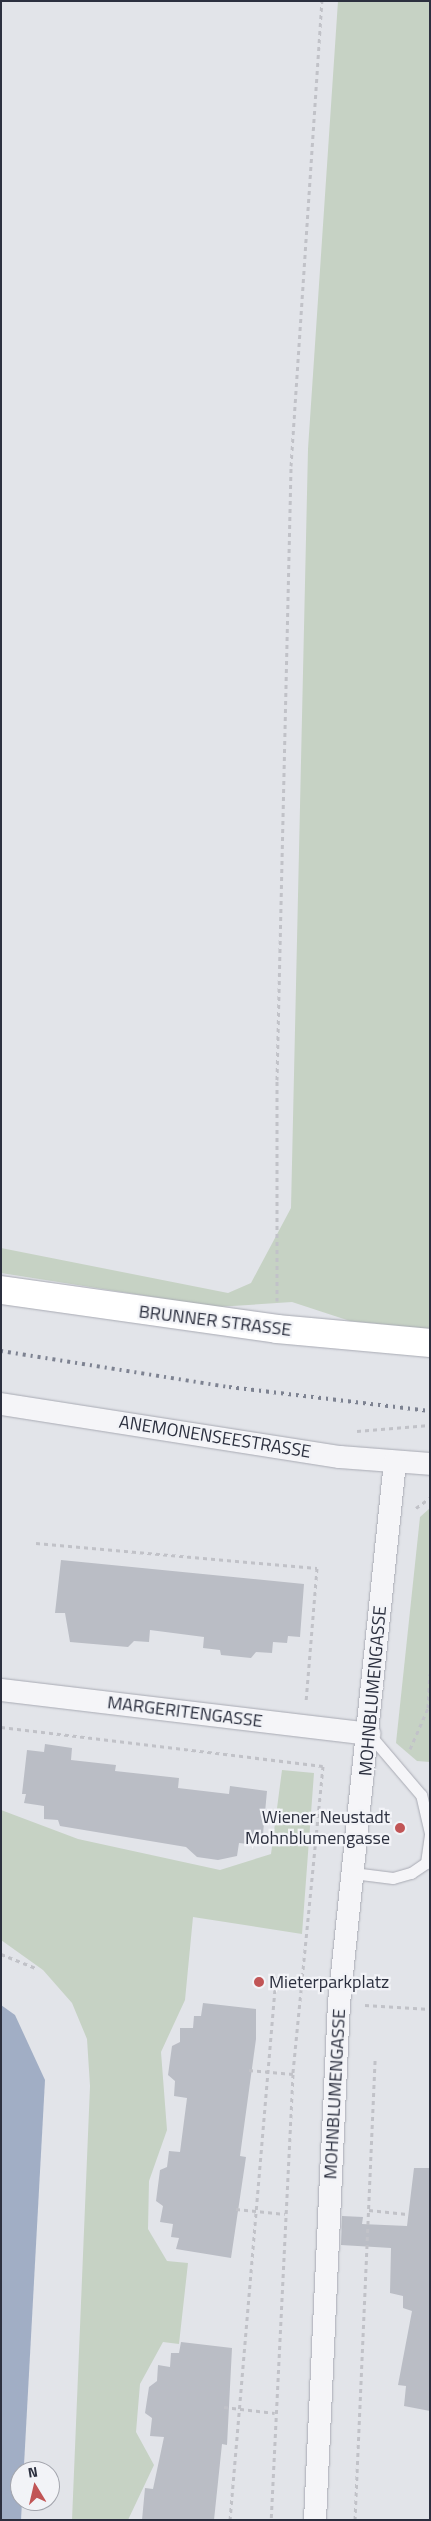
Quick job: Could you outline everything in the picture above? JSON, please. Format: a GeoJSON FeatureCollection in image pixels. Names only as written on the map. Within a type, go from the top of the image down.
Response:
{"type":"FeatureCollection","features":[{"type":"Feature","properties":{"kind":"main road","name":"BRUNNER STRASSE"},"geometry":{"type":"LineString","coordinates":[[1,1290],[277,1329],[430,1343]]}},
{"type":"Feature","properties":{"kind":"street","name":"ANEMONENSEESTRASSE"},"geometry":{"type":"LineString","coordinates":[[1,1404],[395,1462],[430,1464]]}},
{"type":"Feature","properties":{"kind":"street","name":"MOHNBLUMENGASSE"},"geometry":{"type":"LineString","coordinates":[[315,2520],[339,2003],[369,1734],[395,1462]]}},
{"type":"Feature","properties":{"kind":"street","name":"MARGERITENGASSE"},"geometry":{"type":"LineString","coordinates":[[1,1690],[369,1734]]}},
{"type":"Feature","properties":{"kind":"lane"},"geometry":{"type":"LineString","coordinates":[[354,1873],[393,1878],[426,1863],[430,1833],[421,1796],[369,1734]]}},
{"type":"Feature","properties":{"kind":"path"},"geometry":{"type":"LineString","coordinates":[[277,1329],[277,1080],[292,466],[322,1]]}},
{"type":"Feature","properties":{"kind":"path"},"geometry":{"type":"LineString","coordinates":[[36,1543],[318,1568],[304,1727]]}},
{"type":"Feature","properties":{"kind":"path"},"geometry":{"type":"LineString","coordinates":[[400,1771],[428,1708],[430,1674]]}},
{"type":"Feature","properties":{"kind":"path"},"geometry":{"type":"LineString","coordinates":[[1,1727],[322,1766],[293,2074],[284,2214],[271,2520]]}},
{"type":"Feature","properties":{"kind":"path"},"geometry":{"type":"LineString","coordinates":[[1,1954],[36,1968]]}},
{"type":"Feature","properties":{"kind":"path"},"geometry":{"type":"LineString","coordinates":[[230,2520],[241,2409],[254,2211],[276,1977]]}},
{"type":"Feature","properties":{"kind":"path"},"geometry":{"type":"LineString","coordinates":[[339,2003],[430,2009]]}},
{"type":"Feature","properties":{"kind":"path"},"geometry":{"type":"LineString","coordinates":[[355,2520],[375,2057]]}},
{"type":"Feature","properties":{"kind":"path"},"geometry":{"type":"LineString","coordinates":[[249,2070],[293,2074]]}},
{"type":"Feature","properties":{"kind":"path"},"geometry":{"type":"LineString","coordinates":[[236,2209],[284,2214]]}},
{"type":"Feature","properties":{"kind":"path"},"geometry":{"type":"LineString","coordinates":[[369,2210],[407,2214]]}},
{"type":"Feature","properties":{"kind":"path"},"geometry":{"type":"LineString","coordinates":[[224,2407],[275,2413]]}},
{"type":"Feature","properties":{"kind":"green space"},"geometry":{"type":"Polygon","coordinates":[[[338,1],[430,1],[430,1329],[350,1321],[292,1302],[217,1307],[1,1273],[1,1248],[228,1293],[251,1283],[291,1208],[308,449],[338,1]]]}},
{"type":"Feature","properties":{"kind":"green space"},"geometry":{"type":"Polygon","coordinates":[[[430,1508],[430,1762],[417,1761],[396,1743],[420,1517],[430,1508]]]}},
{"type":"Feature","properties":{"kind":"green space"},"geometry":{"type":"Polygon","coordinates":[[[282,1770],[314,1773],[302,1934],[193,1917],[185,2000],[161,2052],[167,2130],[149,2181],[148,2229],[167,2261],[188,2263],[179,2344],[163,2342],[140,2384],[136,2432],[154,2465],[128,2520],[72,2520],[90,2086],[87,2039],[72,2003],[43,1970],[1,1940],[1,1810],[78,1839],[220,1870],[271,1854],[282,1770]]]}},
{"type":"Feature","properties":{"kind":"water"},"geometry":{"type":"Polygon","coordinates":[[[1,2005],[15,2015],[45,2080],[24,2461],[10,2461],[10,2511],[21,2511],[21,2520],[1,2520],[1,2005]]]}},
{"type":"Feature","properties":{"kind":"building"},"geometry":{"type":"Polygon","coordinates":[[[61,1560],[304,1584],[300,1637],[288,1636],[287,1643],[273,1642],[272,1653],[256,1652],[251,1658],[221,1655],[220,1650],[203,1648],[204,1637],[150,1630],[149,1642],[134,1641],[128,1647],[70,1642],[65,1613],[55,1613],[61,1560]]]}},
{"type":"Feature","properties":{"kind":"building"},"geometry":{"type":"Polygon","coordinates":[[[45,1744],[72,1748],[71,1760],[116,1765],[115,1771],[179,1778],[178,1788],[229,1794],[230,1786],[267,1791],[263,1834],[258,1834],[257,1845],[239,1843],[237,1856],[218,1860],[197,1857],[186,1847],[60,1826],[58,1820],[44,1819],[44,1806],[24,1803],[26,1794],[22,1794],[27,1750],[44,1752],[45,1744]]]}},
{"type":"Feature","properties":{"kind":"building"},"geometry":{"type":"Polygon","coordinates":[[[203,2003],[256,2009],[256,2039],[240,2156],[246,2157],[231,2258],[176,2249],[179,2238],[171,2237],[173,2224],[160,2222],[163,2206],[156,2201],[160,2170],[167,2167],[169,2151],[180,2152],[187,2098],[174,2096],[175,2081],[168,2075],[172,2046],[180,2042],[180,2028],[193,2028],[194,2016],[201,2016],[203,2003]]]}},
{"type":"Feature","properties":{"kind":"building"},"geometry":{"type":"Polygon","coordinates":[[[414,2168],[430,2168],[430,2411],[404,2406],[406,2386],[398,2385],[412,2311],[403,2308],[403,2296],[390,2293],[391,2248],[341,2245],[342,2216],[363,2217],[362,2224],[407,2226],[414,2168]]]}},
{"type":"Feature","properties":{"kind":"building"},"geometry":{"type":"Polygon","coordinates":[[[181,2342],[232,2348],[227,2445],[222,2444],[214,2520],[142,2520],[145,2488],[153,2489],[164,2437],[150,2436],[152,2418],[145,2413],[149,2387],[157,2381],[158,2365],[170,2367],[171,2353],[179,2353],[181,2342]]]}},
{"type":"Feature","properties":{"kind":"railway"},"geometry":{"type":"LineString","coordinates":[[1,1351],[229,1387],[430,1411]]}},
{"type":"Feature","properties":{"kind":"place","name":"Wiener Neustadt Mohnblumengasse"},"geometry":{"type":"Point","coordinates":[400,1828]}},
{"type":"Feature","properties":{"kind":"place","name":"Mieterparkplatz"},"geometry":{"type":"Point","coordinates":[259,1982]}}]}
